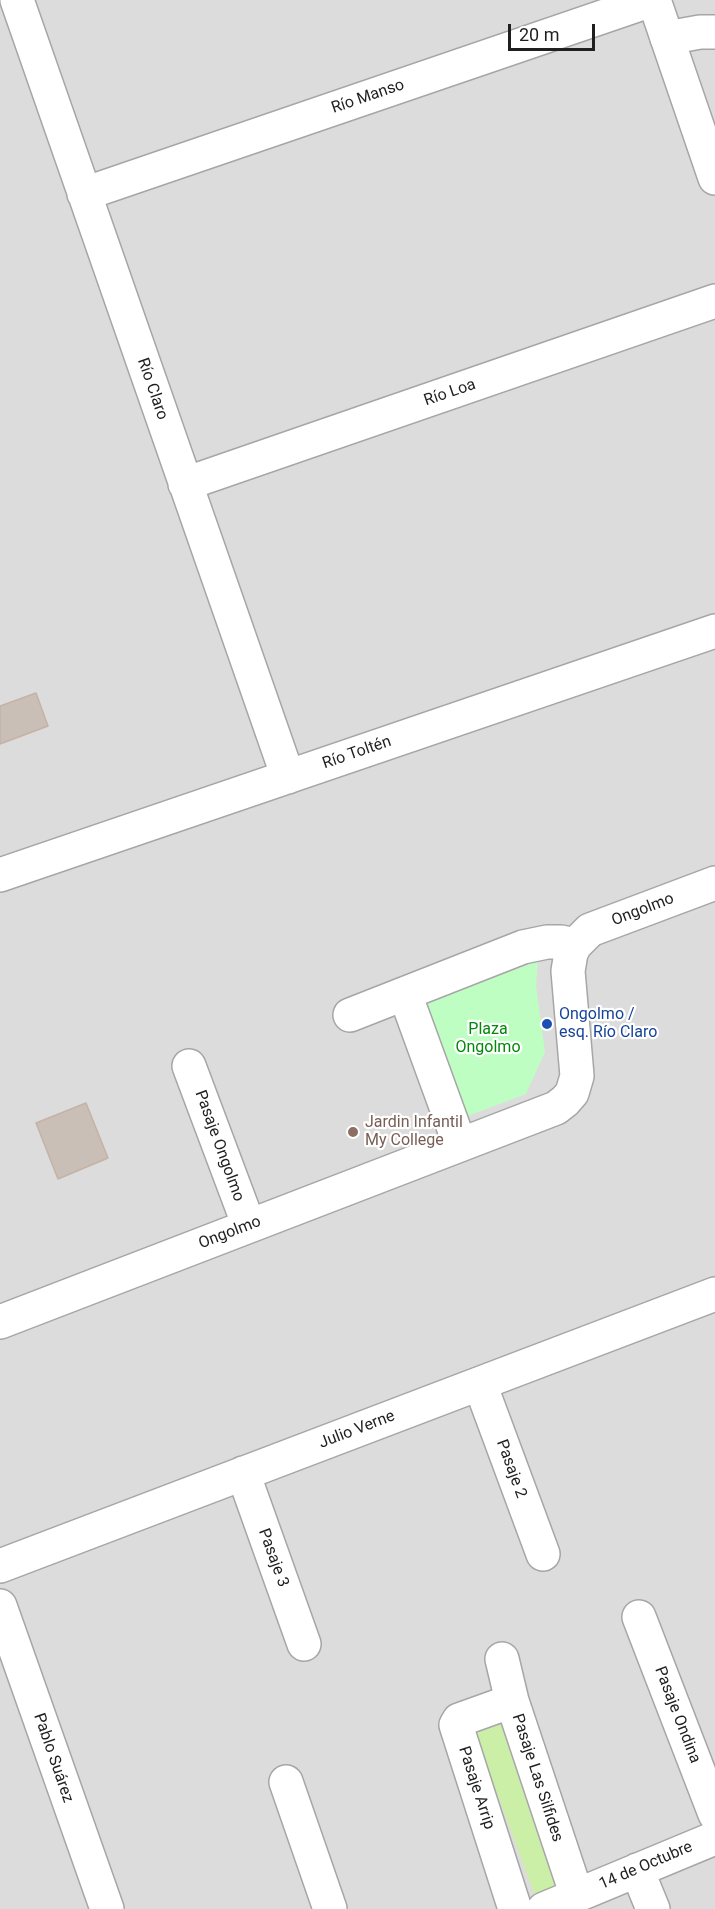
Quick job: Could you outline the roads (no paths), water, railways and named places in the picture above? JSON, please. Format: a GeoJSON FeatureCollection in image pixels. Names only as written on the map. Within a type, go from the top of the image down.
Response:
{"type":"FeatureCollection","features":[{"type":"Feature","properties":{"kind":"street","name":"Río Claro"},"geometry":{"type":"LineString","coordinates":[[17,0],[288,777]]}},
{"type":"Feature","properties":{"kind":"street","name":"Río Manso"},"geometry":{"type":"LineString","coordinates":[[84,194],[653,0]]}},
{"type":"Feature","properties":{"kind":"street"},"geometry":{"type":"LineString","coordinates":[[653,0],[715,178]]}},
{"type":"Feature","properties":{"kind":"street"},"geometry":{"type":"LineString","coordinates":[[667,38],[700,32],[715,32]]}},
{"type":"Feature","properties":{"kind":"street","name":"Río Loa"},"geometry":{"type":"LineString","coordinates":[[185,484],[715,302]]}},
{"type":"Feature","properties":{"kind":"street","name":"Río Toltén"},"geometry":{"type":"LineString","coordinates":[[0,875],[715,631]]}},
{"type":"Feature","properties":{"kind":"street","name":"Ongolmo"},"geometry":{"type":"LineString","coordinates":[[0,1322],[556,1108],[572,1093],[576,1085],[577,1067],[568,971],[575,945],[590,930],[715,883]]}},
{"type":"Feature","properties":{"kind":"street"},"geometry":{"type":"LineString","coordinates":[[350,1015],[523,947],[547,942],[575,945]]}},
{"type":"Feature","properties":{"kind":"street"},"geometry":{"type":"LineString","coordinates":[[405,994],[460,1145]]}},
{"type":"Feature","properties":{"kind":"street","name":"Pasaje Ongolmo"},"geometry":{"type":"LineString","coordinates":[[189,1066],[249,1226]]}},
{"type":"Feature","properties":{"kind":"street","name":"Julio Verne"},"geometry":{"type":"LineString","coordinates":[[0,1566],[715,1296]]}},
{"type":"Feature","properties":{"kind":"street","name":"Pasaje 2"},"geometry":{"type":"LineString","coordinates":[[480,1384],[543,1554]]}},
{"type":"Feature","properties":{"kind":"street","name":"Pasaje 3"},"geometry":{"type":"LineString","coordinates":[[243,1473],[304,1644]]}},
{"type":"Feature","properties":{"kind":"street","name":"Pablo Suárez"},"geometry":{"type":"LineString","coordinates":[[0,1606],[107,1909]]}},
{"type":"Feature","properties":{"kind":"street","name":"Pasaje Ondina"},"geometry":{"type":"LineString","coordinates":[[639,1617],[715,1814]]}},
{"type":"Feature","properties":{"kind":"street","name":"Pasaje Las Silfides"},"geometry":{"type":"LineString","coordinates":[[502,1659],[512,1701],[577,1896]]}},
{"type":"Feature","properties":{"kind":"street","name":"Pasaje Arrip"},"geometry":{"type":"LineString","coordinates":[[512,1701],[459,1720],[456,1725],[515,1909]]}},
{"type":"Feature","properties":{"kind":"street"},"geometry":{"type":"LineString","coordinates":[[286,1782],[330,1909]]}},
{"type":"Feature","properties":{"kind":"street","name":"14 de Octubre"},"geometry":{"type":"LineString","coordinates":[[544,1909],[715,1838]]}},
{"type":"Feature","properties":{"kind":"street"},"geometry":{"type":"LineString","coordinates":[[637,1870],[653,1909]]}},
{"type":"Feature","properties":{"kind":"place","name":"Ongolmo / esq. Río Claro"},"geometry":{"type":"Point","coordinates":[547,1024]}},
{"type":"Feature","properties":{"kind":"place","name":"Jardin Infantil My College"},"geometry":{"type":"Point","coordinates":[353,1132]}},
{"type":"Feature","properties":{"kind":"park label","name":"Plaza Ongolmo"},"geometry":{"type":"Point","coordinates":[488,1039]}}]}
